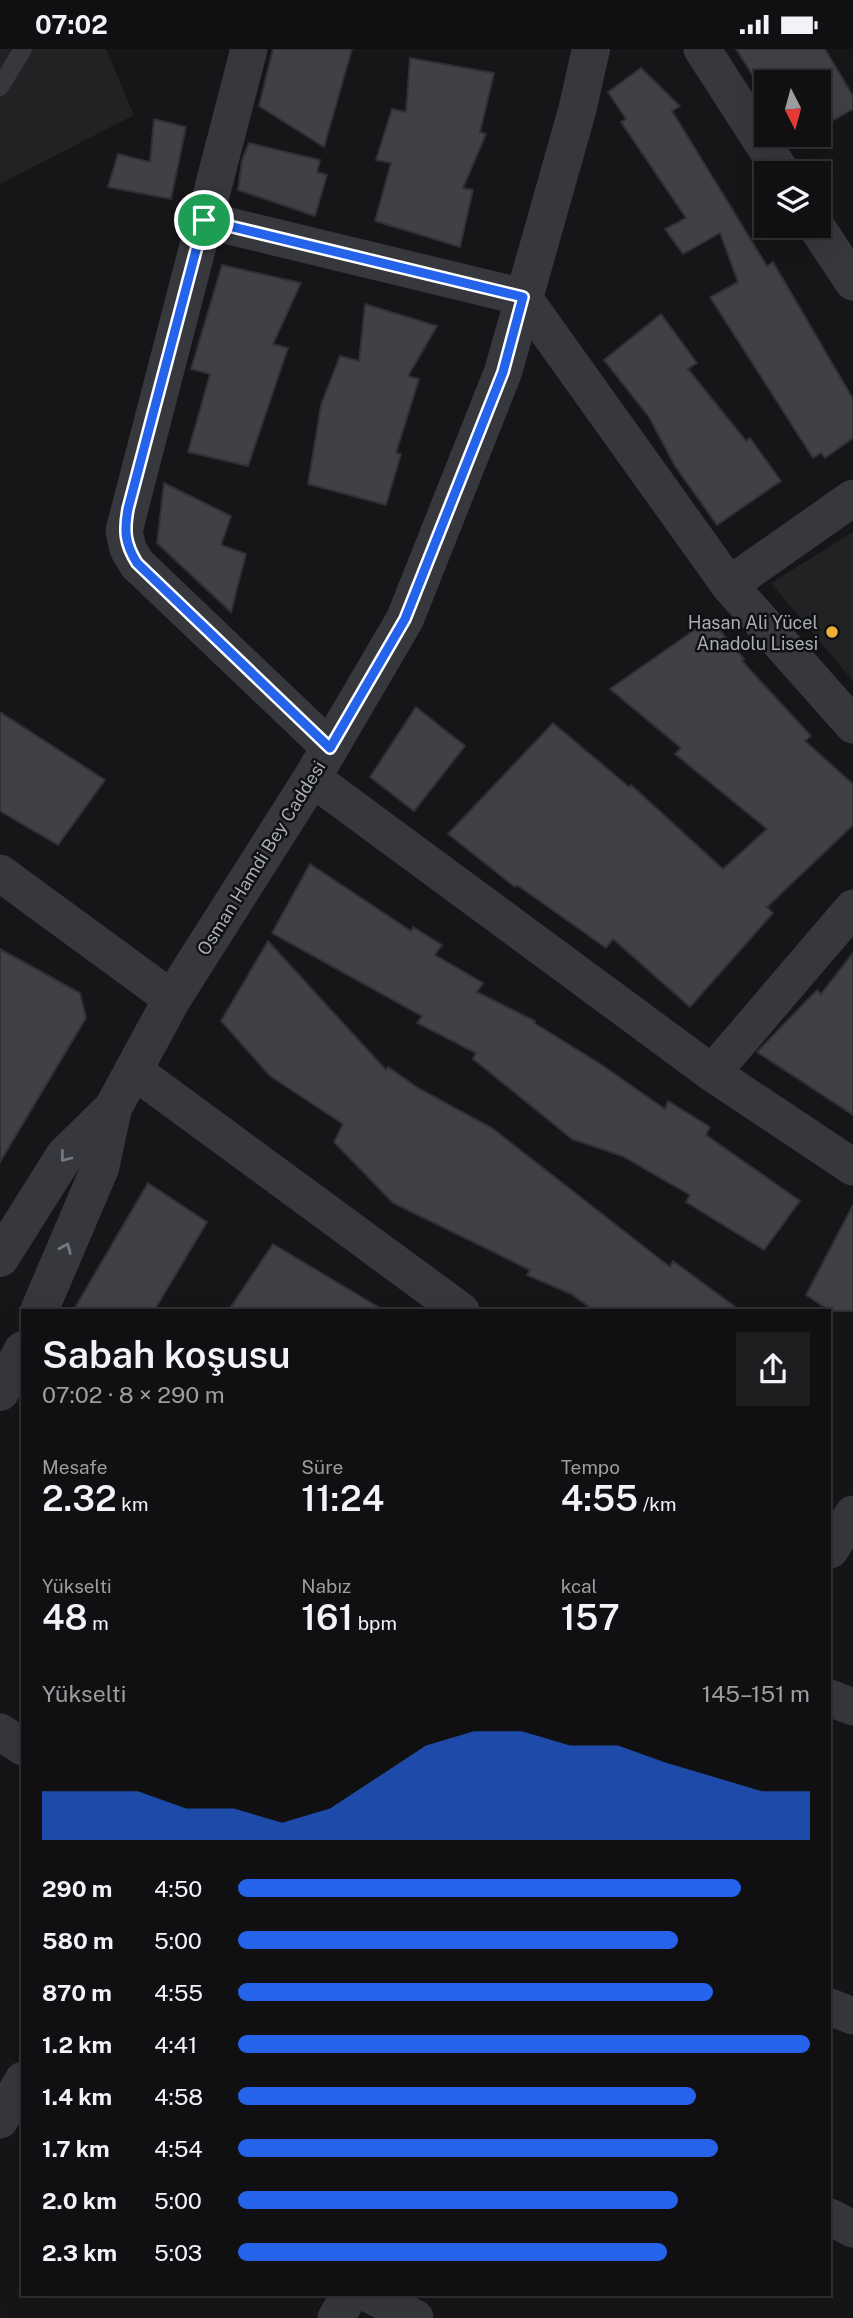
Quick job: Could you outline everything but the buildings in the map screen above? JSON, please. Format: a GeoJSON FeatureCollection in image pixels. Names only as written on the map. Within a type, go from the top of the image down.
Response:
{"type":"FeatureCollection","features":[{"type":"Feature","properties":{"kind":"street"},"geometry":{"type":"LineString","coordinates":[[249,49],[128,509],[124,531],[128,549],[137,563],[321,763],[712,1073],[853,1167]]}},
{"type":"Feature","properties":{"kind":"street","name":"Osman Hamdi Bey Caddesi"},"geometry":{"type":"LineString","coordinates":[[40,1309],[100,1168],[113,1108],[133,1070],[172,999],[321,763],[405,619],[503,372],[577,111],[591,49]]}},
{"type":"Feature","properties":{"kind":"street"},"geometry":{"type":"LineString","coordinates":[[702,49],[774,161]]}},
{"type":"Feature","properties":{"kind":"street"},"geometry":{"type":"LineString","coordinates":[[204,220],[523,297],[729,585],[853,725]]}},
{"type":"Feature","properties":{"kind":"street"},"geometry":{"type":"LineString","coordinates":[[824,238],[853,282]]}},
{"type":"Feature","properties":{"kind":"street"},"geometry":{"type":"LineString","coordinates":[[729,585],[853,498]]}},
{"type":"Feature","properties":{"kind":"street"},"geometry":{"type":"LineString","coordinates":[[0,873],[172,999]]}},
{"type":"Feature","properties":{"kind":"street"},"geometry":{"type":"LineString","coordinates":[[712,1073],[853,908]]}},
{"type":"Feature","properties":{"kind":"street"},"geometry":{"type":"LineString","coordinates":[[133,1070],[458,1309]]}},
{"type":"Feature","properties":{"kind":"street","name":"Osman Hamdi Bey Caddesi"},"geometry":{"type":"LineString","coordinates":[[0,1258],[65,1155],[113,1108]]}},
{"type":"Feature","properties":{"kind":"street"},"geometry":{"type":"LineString","coordinates":[[831,1698],[853,1707]]}},
{"type":"Feature","properties":{"kind":"street"},"geometry":{"type":"LineString","coordinates":[[0,1732],[21,1747]]}},
{"type":"Feature","properties":{"kind":"street"},"geometry":{"type":"LineString","coordinates":[[831,2007],[853,2016]]}},
{"type":"Feature","properties":{"kind":"street"},"geometry":{"type":"LineString","coordinates":[[0,2120],[21,2083]]}},
{"type":"Feature","properties":{"kind":"street"},"geometry":{"type":"LineString","coordinates":[[831,2217],[853,2228]]}},
{"type":"Feature","properties":{"kind":"street"},"geometry":{"type":"LineString","coordinates":[[336,2318],[350,2296]]}},
{"type":"Feature","properties":{"kind":"street"},"geometry":{"type":"LineString","coordinates":[[373,2296],[415,2318]]}},
{"type":"Feature","properties":{"kind":"lane"},"geometry":{"type":"LineString","coordinates":[[0,86],[23,49]]}},
{"type":"Feature","properties":{"kind":"shaded area"},"geometry":{"type":"Polygon","coordinates":[[[0,49],[106,49],[134,115],[0,184],[0,49]]]}},
{"type":"Feature","properties":{"kind":"shaded area","name":"Hasan Ali Yücel Anadolu Lisesi"},"geometry":{"type":"Polygon","coordinates":[[[853,532],[853,681],[771,583],[853,532]]]}},
{"type":"Feature","properties":{"kind":"place","name":"Hasan Ali Yücel Anadolu Lisesi"},"geometry":{"type":"Point","coordinates":[832,632]}},
{"type":"Feature","properties":{"kind":"route"},"geometry":{"type":"LineString","coordinates":[[204,220],[523,297],[503,372],[405,619],[330,748],[137,563],[128,549],[124,531],[128,509],[204,220]]}}]}
